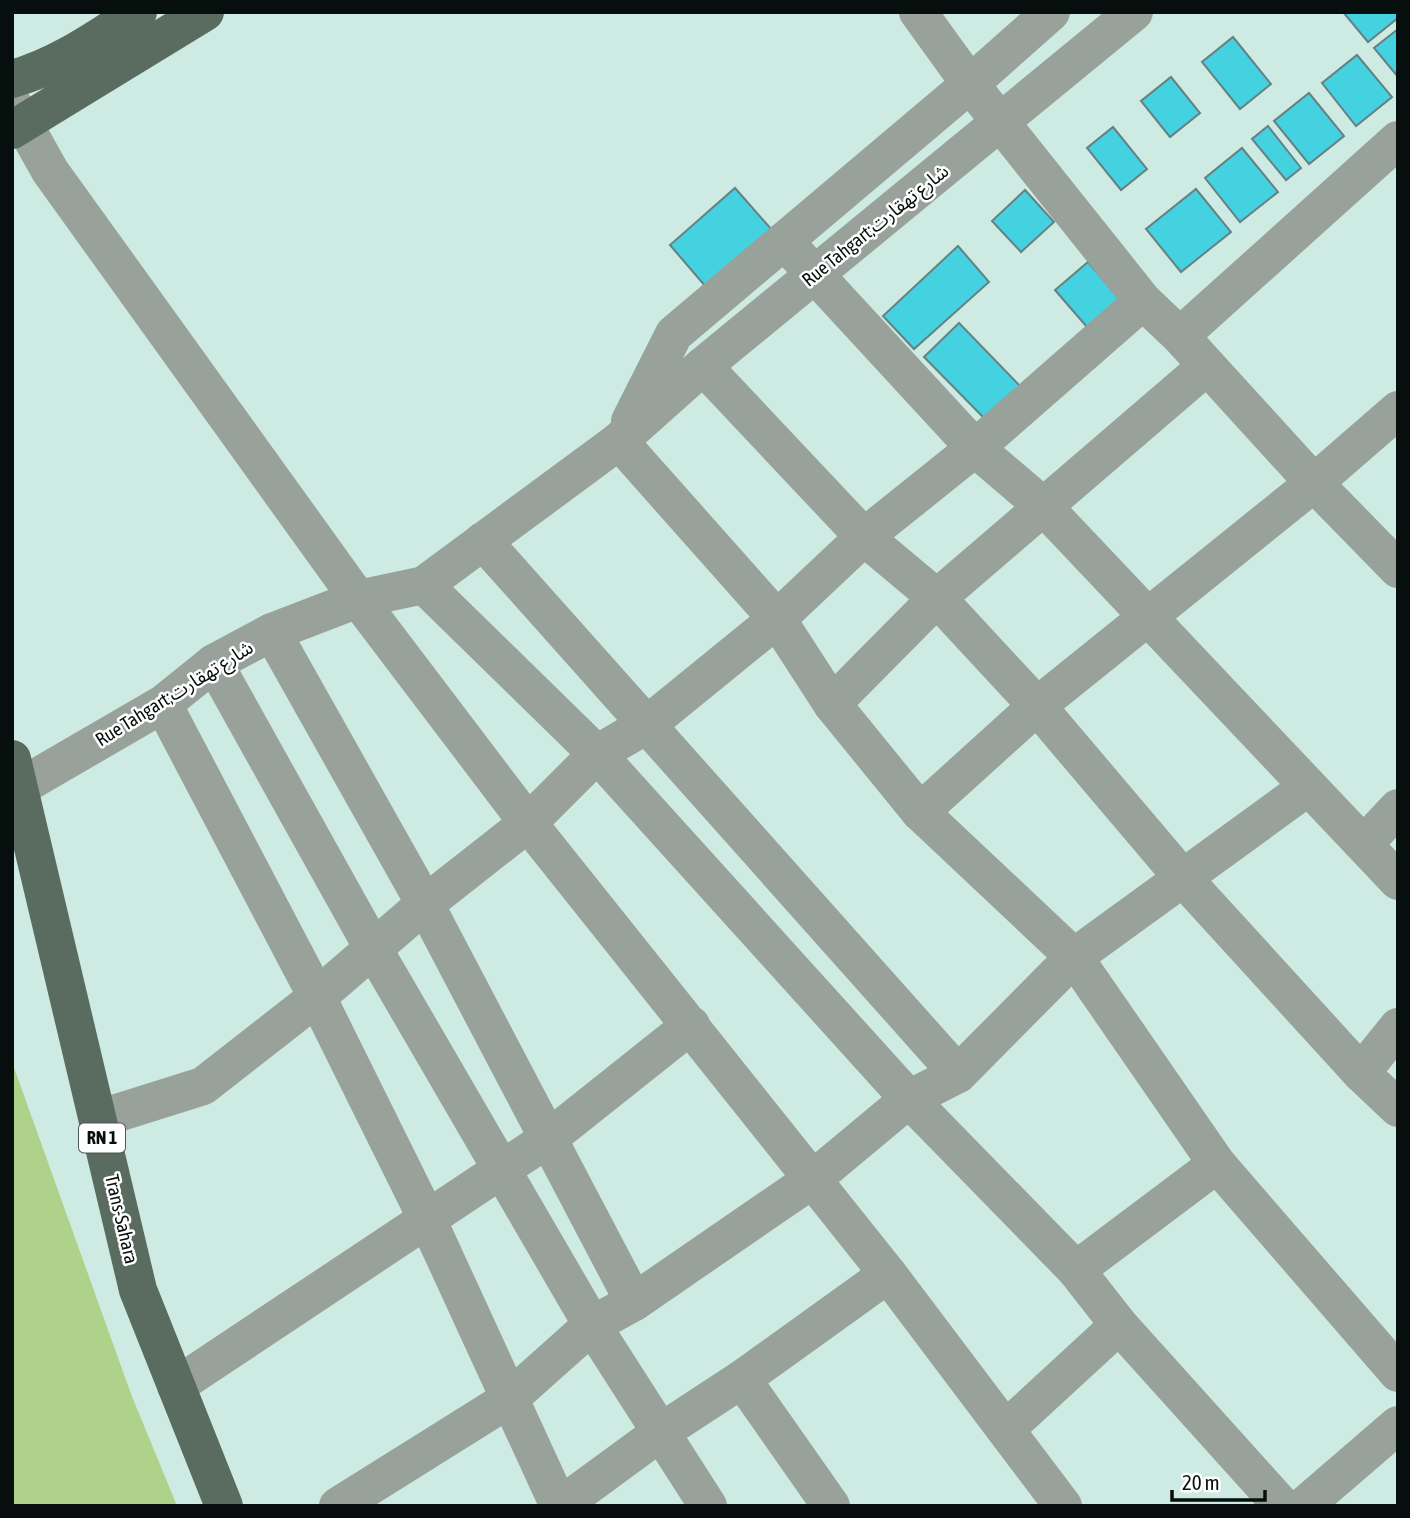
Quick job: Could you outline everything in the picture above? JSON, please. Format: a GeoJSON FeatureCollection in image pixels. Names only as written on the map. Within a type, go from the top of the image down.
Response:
{"type":"FeatureCollection","features":[{"type":"Feature","properties":{"kind":"main road"},"geometry":{"type":"LineString","coordinates":[[12,79],[63,59],[138,12]]}},
{"type":"Feature","properties":{"kind":"main road"},"geometry":{"type":"LineString","coordinates":[[16,118],[205,12]]}},
{"type":"Feature","properties":{"kind":"main road","name":"Trans-Sahara"},"geometry":{"type":"LineString","coordinates":[[16,773],[138,1290],[224,1506]]}},
{"type":"Feature","properties":{"kind":"street"},"geometry":{"type":"LineString","coordinates":[[918,12],[970,84],[1143,301],[1180,336],[1398,569]]}},
{"type":"Feature","properties":{"kind":"street","name":"Rue Tahgart;شارع تهقارت"},"geometry":{"type":"LineString","coordinates":[[620,441],[674,334],[970,84],[1051,12]]}},
{"type":"Feature","properties":{"kind":"street","name":"Rue Tahgart;شارع تهقارت"},"geometry":{"type":"LineString","coordinates":[[16,773],[163,704],[214,663],[272,632],[358,599],[424,584],[620,441],[704,366],[1134,12]]}},
{"type":"Feature","properties":{"kind":"street"},"geometry":{"type":"LineString","coordinates":[[16,118],[50,171],[358,599],[528,823],[888,1274],[1063,1506]]}},
{"type":"Feature","properties":{"kind":"street"},"geometry":{"type":"LineString","coordinates":[[1180,336],[1398,140]]}},
{"type":"Feature","properties":{"kind":"street"},"geometry":{"type":"LineString","coordinates":[[784,241],[975,448],[1043,506],[1398,881]]}},
{"type":"Feature","properties":{"kind":"street"},"geometry":{"type":"LineString","coordinates":[[98,1119],[202,1086],[317,997],[425,904],[528,823],[597,754],[648,724],[777,619],[864,537],[975,448],[1143,301]]}},
{"type":"Feature","properties":{"kind":"street"},"geometry":{"type":"LineString","coordinates":[[704,366],[864,537],[937,598],[1037,706],[1182,877],[1361,1073],[1398,1108]]}},
{"type":"Feature","properties":{"kind":"street"},"geometry":{"type":"LineString","coordinates":[[832,704],[937,598],[1207,366]]}},
{"type":"Feature","properties":{"kind":"street"},"geometry":{"type":"LineString","coordinates":[[920,813],[1037,706],[1314,482],[1398,410]]}},
{"type":"Feature","properties":{"kind":"street"},"geometry":{"type":"LineString","coordinates":[[620,441],[777,619],[832,704],[920,813],[1074,957],[1217,1164],[1398,1373]]}},
{"type":"Feature","properties":{"kind":"street"},"geometry":{"type":"LineString","coordinates":[[483,541],[958,1074]]}},
{"type":"Feature","properties":{"kind":"street"},"geometry":{"type":"LineString","coordinates":[[424,584],[597,754],[909,1098],[1076,1270],[1119,1325],[1282,1506]]}},
{"type":"Feature","properties":{"kind":"street"},"geometry":{"type":"LineString","coordinates":[[272,632],[425,904],[634,1302]]}},
{"type":"Feature","properties":{"kind":"street"},"geometry":{"type":"LineString","coordinates":[[214,663],[500,1170],[593,1325],[708,1506]]}},
{"type":"Feature","properties":{"kind":"street"},"geometry":{"type":"LineString","coordinates":[[163,704],[317,997],[427,1219],[560,1506],[888,1274]]}},
{"type":"Feature","properties":{"kind":"street"},"geometry":{"type":"LineString","coordinates":[[338,1506],[509,1399],[593,1325],[634,1302],[813,1178],[909,1098],[958,1074],[1074,957],[1308,787]]}},
{"type":"Feature","properties":{"kind":"street"},"geometry":{"type":"LineString","coordinates":[[1364,844],[1398,808]]}},
{"type":"Feature","properties":{"kind":"street"},"geometry":{"type":"LineString","coordinates":[[177,1386],[549,1138],[691,1025]]}},
{"type":"Feature","properties":{"kind":"street"},"geometry":{"type":"LineString","coordinates":[[1361,1073],[1398,1027]]}},
{"type":"Feature","properties":{"kind":"street"},"geometry":{"type":"LineString","coordinates":[[1076,1270],[1217,1164]]}},
{"type":"Feature","properties":{"kind":"street"},"geometry":{"type":"LineString","coordinates":[[1006,1429],[1119,1325]]}},
{"type":"Feature","properties":{"kind":"street"},"geometry":{"type":"LineString","coordinates":[[742,1379],[831,1506]]}},
{"type":"Feature","properties":{"kind":"street"},"geometry":{"type":"LineString","coordinates":[[1304,1506],[1396,1431]]}},
{"type":"Feature","properties":{"kind":"green space"},"geometry":{"type":"Polygon","coordinates":[[[12,1062],[131,1394],[177,1506],[12,1506],[12,1062]]]}},
{"type":"Feature","properties":{"kind":"building"},"geometry":{"type":"Polygon","coordinates":[[[1343,12],[1398,12],[1398,18],[1368,42],[1343,12]]]}},
{"type":"Feature","properties":{"kind":"building"},"geometry":{"type":"Polygon","coordinates":[[[1398,29],[1398,77],[1374,48],[1398,29]]]}},
{"type":"Feature","properties":{"kind":"building"},"geometry":{"type":"Polygon","coordinates":[[[1233,37],[1271,84],[1240,109],[1202,62],[1233,37]]]}},
{"type":"Feature","properties":{"kind":"building"},"geometry":{"type":"Polygon","coordinates":[[[1357,55],[1392,97],[1356,126],[1322,83],[1357,55]]]}},
{"type":"Feature","properties":{"kind":"building"},"geometry":{"type":"Polygon","coordinates":[[[1171,77],[1200,113],[1170,137],[1141,101],[1171,77]]]}},
{"type":"Feature","properties":{"kind":"building"},"geometry":{"type":"Polygon","coordinates":[[[1309,93],[1344,136],[1309,164],[1274,121],[1309,93]]]}},
{"type":"Feature","properties":{"kind":"building"},"geometry":{"type":"Polygon","coordinates":[[[1268,126],[1301,168],[1286,180],[1252,139],[1268,126]]]}},
{"type":"Feature","properties":{"kind":"building"},"geometry":{"type":"Polygon","coordinates":[[[1113,127],[1147,169],[1121,190],[1087,148],[1113,127]]]}},
{"type":"Feature","properties":{"kind":"building"},"geometry":{"type":"Polygon","coordinates":[[[1242,148],[1278,192],[1240,222],[1205,178],[1242,148]]]}},
{"type":"Feature","properties":{"kind":"building"},"geometry":{"type":"Polygon","coordinates":[[[735,188],[772,230],[706,287],[670,245],[735,188]]]}},
{"type":"Feature","properties":{"kind":"building"},"geometry":{"type":"Polygon","coordinates":[[[1196,189],[1231,232],[1181,272],[1146,229],[1196,189]]]}},
{"type":"Feature","properties":{"kind":"building"},"geometry":{"type":"Polygon","coordinates":[[[1025,190],[1054,222],[1021,252],[992,221],[1025,190]]]}},
{"type":"Feature","properties":{"kind":"building"},"geometry":{"type":"Polygon","coordinates":[[[958,246],[989,282],[914,349],[883,316],[958,246]]]}},
{"type":"Feature","properties":{"kind":"building"},"geometry":{"type":"Polygon","coordinates":[[[1088,262],[1120,299],[1087,327],[1055,290],[1088,262]]]}},
{"type":"Feature","properties":{"kind":"building"},"geometry":{"type":"Polygon","coordinates":[[[959,323],[1021,387],[986,420],[924,357],[959,323]]]}}]}
